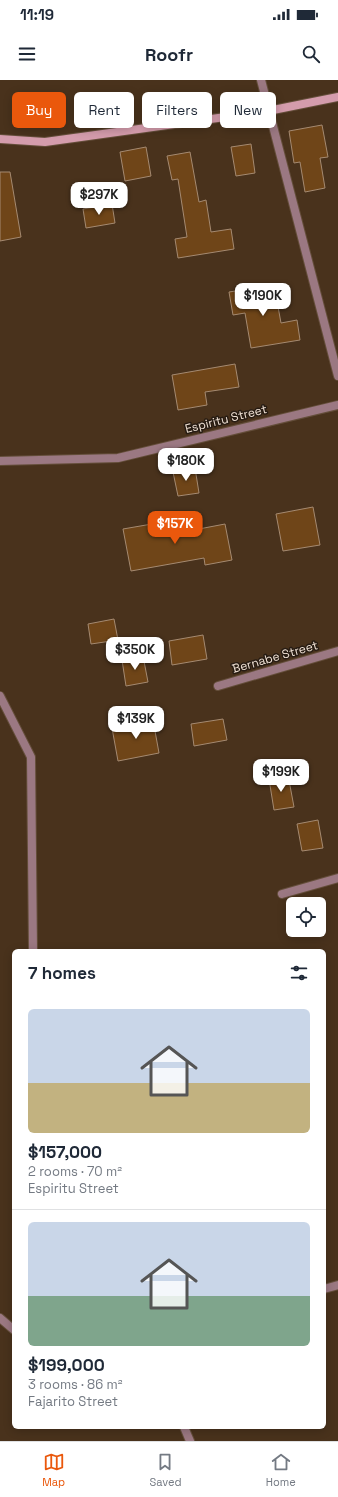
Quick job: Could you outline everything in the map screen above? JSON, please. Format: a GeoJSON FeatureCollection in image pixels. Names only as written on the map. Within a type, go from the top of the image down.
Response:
{"type":"FeatureCollection","features":[{"type":"Feature","properties":{"kind":"street"},"geometry":{"type":"LineString","coordinates":[[261,80],[264,92]]}},
{"type":"Feature","properties":{"kind":"street"},"geometry":{"type":"LineString","coordinates":[[276,109],[338,97]]}},
{"type":"Feature","properties":{"kind":"street"},"geometry":{"type":"LineString","coordinates":[[0,139],[45,142],[220,118]]}},
{"type":"Feature","properties":{"kind":"street"},"geometry":{"type":"LineString","coordinates":[[272,128],[338,376]]}},
{"type":"Feature","properties":{"kind":"street","name":"Espiritu Street"},"geometry":{"type":"LineString","coordinates":[[0,461],[118,458],[338,405]]}},
{"type":"Feature","properties":{"kind":"street","name":"Bernabe Street"},"geometry":{"type":"LineString","coordinates":[[218,686],[338,651]]}},
{"type":"Feature","properties":{"kind":"street"},"geometry":{"type":"LineString","coordinates":[[0,696],[31,757],[32,949]]}},
{"type":"Feature","properties":{"kind":"street"},"geometry":{"type":"LineString","coordinates":[[282,894],[338,878]]}},
{"type":"Feature","properties":{"kind":"street"},"geometry":{"type":"LineString","coordinates":[[326,1288],[338,1285]]}},
{"type":"Feature","properties":{"kind":"street"},"geometry":{"type":"LineString","coordinates":[[0,1318],[12,1328]]}},
{"type":"Feature","properties":{"kind":"street"},"geometry":{"type":"LineString","coordinates":[[185,1429],[190,1441]]}},
{"type":"Feature","properties":{"kind":"building"},"geometry":{"type":"Polygon","coordinates":[[[322,125],[328,157],[320,158],[325,188],[305,192],[300,162],[294,163],[289,131],[322,125]]]}},
{"type":"Feature","properties":{"kind":"building"},"geometry":{"type":"Polygon","coordinates":[[[251,144],[255,173],[236,176],[231,147],[251,144]]]}},
{"type":"Feature","properties":{"kind":"building"},"geometry":{"type":"Polygon","coordinates":[[[146,147],[151,176],[125,181],[120,152],[146,147]]]}},
{"type":"Feature","properties":{"kind":"building"},"geometry":{"type":"Polygon","coordinates":[[[190,152],[199,202],[206,200],[211,232],[231,229],[234,249],[178,258],[175,239],[187,237],[178,179],[172,180],[167,156],[190,152]]]}},
{"type":"Feature","properties":{"kind":"building"},"geometry":{"type":"Polygon","coordinates":[[[0,172],[10,172],[21,237],[0,241],[0,172]]]}},
{"type":"Feature","properties":{"kind":"building"},"geometry":{"type":"Polygon","coordinates":[[[112,204],[115,223],[86,228],[83,209],[112,204]]]}},
{"type":"Feature","properties":{"kind":"building"},"geometry":{"type":"Polygon","coordinates":[[[274,285],[281,323],[297,320],[300,340],[251,348],[245,313],[233,315],[229,292],[274,285]]]}},
{"type":"Feature","properties":{"kind":"building"},"geometry":{"type":"Polygon","coordinates":[[[235,364],[239,387],[205,392],[207,405],[178,410],[172,375],[235,364]]]}},
{"type":"Feature","properties":{"kind":"building"},"geometry":{"type":"Polygon","coordinates":[[[195,468],[199,493],[178,496],[173,472],[195,468]]]}},
{"type":"Feature","properties":{"kind":"building"},"geometry":{"type":"Polygon","coordinates":[[[313,507],[320,545],[283,551],[276,514],[313,507]]]}},
{"type":"Feature","properties":{"kind":"building"},"geometry":{"type":"Polygon","coordinates":[[[175,520],[178,533],[225,524],[232,560],[205,565],[204,558],[131,571],[123,529],[175,520]]]}},
{"type":"Feature","properties":{"kind":"building"},"geometry":{"type":"Polygon","coordinates":[[[114,619],[118,640],[91,644],[88,624],[114,619]]]}},
{"type":"Feature","properties":{"kind":"building"},"geometry":{"type":"Polygon","coordinates":[[[203,635],[207,659],[172,665],[169,641],[203,635]]]}},
{"type":"Feature","properties":{"kind":"building"},"geometry":{"type":"Polygon","coordinates":[[[143,656],[148,682],[126,686],[122,660],[143,656]]]}},
{"type":"Feature","properties":{"kind":"building"},"geometry":{"type":"Polygon","coordinates":[[[223,719],[227,740],[194,746],[191,724],[223,719]]]}},
{"type":"Feature","properties":{"kind":"building"},"geometry":{"type":"Polygon","coordinates":[[[153,720],[159,753],[118,761],[112,728],[153,720]]]}},
{"type":"Feature","properties":{"kind":"building"},"geometry":{"type":"Polygon","coordinates":[[[288,775],[294,807],[274,810],[269,779],[288,775]]]}},
{"type":"Feature","properties":{"kind":"building"},"geometry":{"type":"Polygon","coordinates":[[[318,820],[323,848],[302,851],[297,824],[318,820]]]}}]}
